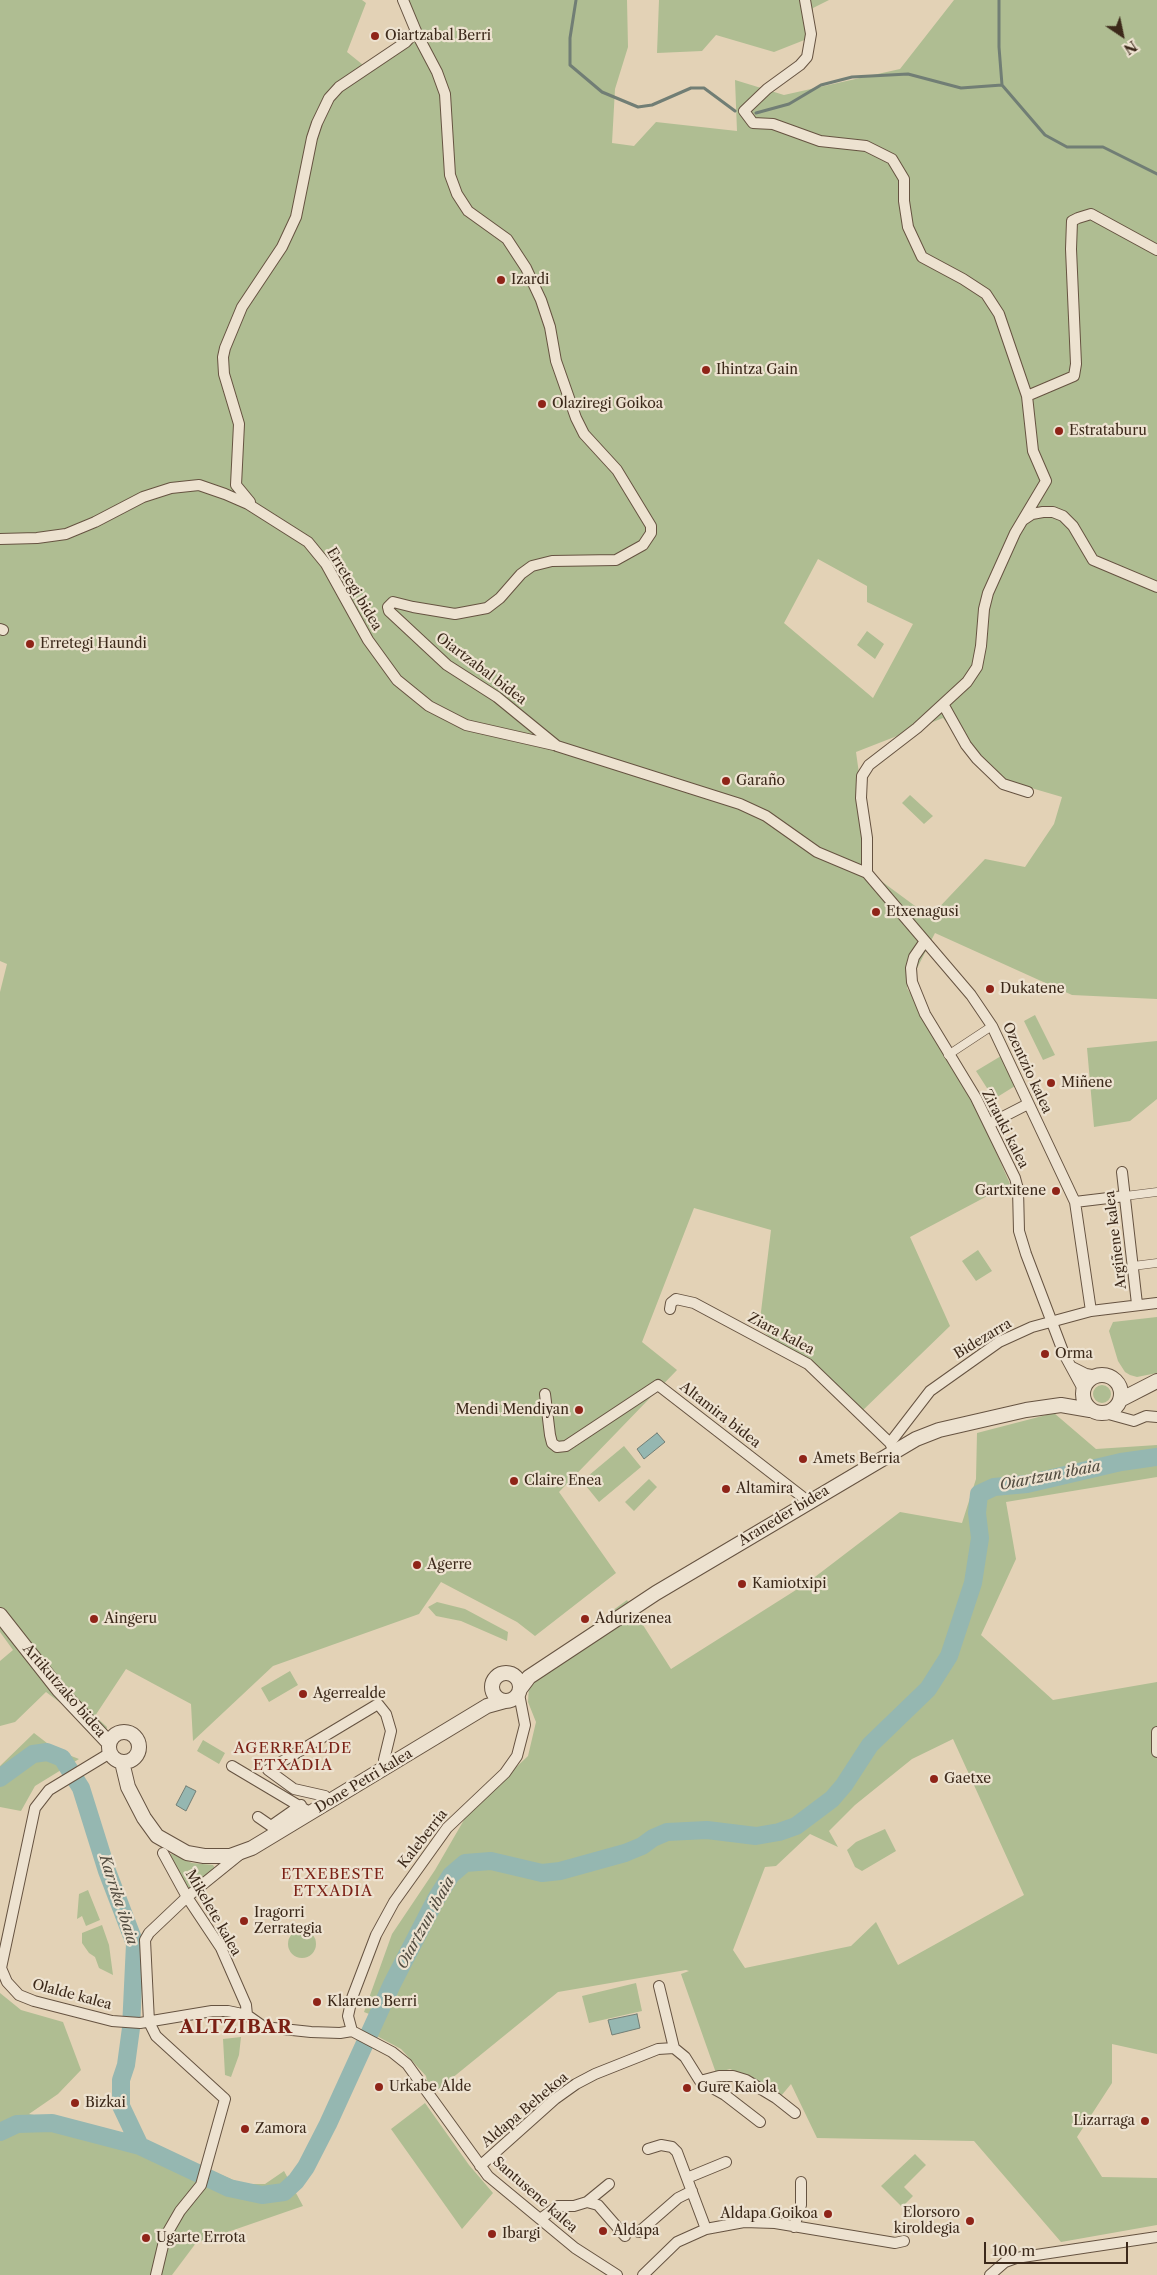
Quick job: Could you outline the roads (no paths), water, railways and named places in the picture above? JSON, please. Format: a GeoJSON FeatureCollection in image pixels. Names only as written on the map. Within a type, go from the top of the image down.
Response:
{"type":"FeatureCollection","features":[{"type":"Feature","properties":{"kind":"street","name":"Oiartzabal bidea"},"geometry":{"type":"LineString","coordinates":[[404,0],[445,94],[450,175],[457,194],[468,211],[507,239],[526,268],[541,300],[550,326],[556,361],[576,418],[584,434],[617,470],[651,526],[651,533],[643,545],[616,560],[552,561],[532,566],[508,586],[500,598],[487,608],[454,614],[413,608],[394,602],[388,607],[389,611],[447,665],[497,697],[557,746],[740,804],[766,816],[817,852],[866,873]]}},
{"type":"Feature","properties":{"kind":"street"},"geometry":{"type":"LineString","coordinates":[[805,0],[811,34],[807,57],[800,65],[767,89],[744,111],[753,123],[773,124],[820,141],[866,146],[892,159],[904,179],[904,201],[908,227],[922,257],[964,279],[986,294],[999,314],[1027,396],[1033,451],[1046,481],[1022,520],[988,593],[984,609],[977,667],[967,682],[917,728],[869,765],[862,776],[861,798],[867,838],[866,873]]}},
{"type":"Feature","properties":{"kind":"street"},"geometry":{"type":"LineString","coordinates":[[260,511],[240,492],[236,485],[239,424],[224,374],[223,358],[225,348],[242,307],[282,247],[296,217],[317,123],[329,98],[339,86],[406,42],[416,30]]}},
{"type":"Feature","properties":{"kind":"street"},"geometry":{"type":"LineString","coordinates":[[1027,396],[1074,376],[1076,364],[1071,249],[1072,222],[1091,214],[1157,250]]}},
{"type":"Feature","properties":{"kind":"street","name":"Erretegi bidea"},"geometry":{"type":"LineString","coordinates":[[0,539],[37,538],[66,534],[95,522],[143,497],[171,488],[199,485],[248,504],[308,542],[326,564],[368,640],[397,680],[429,706],[466,725],[557,746]]}},
{"type":"Feature","properties":{"kind":"street"},"geometry":{"type":"LineString","coordinates":[[1022,520],[1032,514],[1043,512],[1052,512],[1063,516],[1073,526],[1093,560],[1157,587]]}},
{"type":"Feature","properties":{"kind":"street"},"geometry":{"type":"LineString","coordinates":[[943,704],[951,720],[977,759],[1003,784],[1028,792]]}},
{"type":"Feature","properties":{"kind":"street","name":"Ozentzio kalea"},"geometry":{"type":"LineString","coordinates":[[866,873],[902,912],[971,995],[992,1026],[1074,1202],[1091,1311]]}},
{"type":"Feature","properties":{"kind":"street","name":"Zirauki kalea"},"geometry":{"type":"LineString","coordinates":[[925,942],[918,948],[910,968],[912,982],[925,1014],[990,1124],[1015,1178],[1018,1190],[1019,1230],[1064,1354],[1083,1390]]}},
{"type":"Feature","properties":{"kind":"street"},"geometry":{"type":"LineString","coordinates":[[948,1055],[992,1026]]}},
{"type":"Feature","properties":{"kind":"street"},"geometry":{"type":"LineString","coordinates":[[990,1124],[1028,1104]]}},
{"type":"Feature","properties":{"kind":"street","name":"Argiñene kalea"},"geometry":{"type":"LineString","coordinates":[[1122,1172],[1137,1304]]}},
{"type":"Feature","properties":{"kind":"street"},"geometry":{"type":"LineString","coordinates":[[1074,1202],[1157,1192]]}},
{"type":"Feature","properties":{"kind":"street"},"geometry":{"type":"LineString","coordinates":[[1133,1266],[1157,1264]]}},
{"type":"Feature","properties":{"kind":"street","name":"Ziara kalea"},"geometry":{"type":"LineString","coordinates":[[670,1309],[671,1303],[676,1299],[694,1303],[808,1364],[892,1447]]}},
{"type":"Feature","properties":{"kind":"street","name":"Bidezarra"},"geometry":{"type":"LineString","coordinates":[[892,1447],[930,1391],[999,1342],[1052,1321],[1091,1311],[1157,1303]]}},
{"type":"Feature","properties":{"kind":"street"},"geometry":{"type":"LineString","coordinates":[[1071,1367],[1086,1374],[1112,1378],[1119,1385],[1135,1385],[1157,1381]]}},
{"type":"Feature","properties":{"kind":"street"},"geometry":{"type":"LineString","coordinates":[[1096,1376],[1088,1381],[1083,1390],[1083,1401],[1090,1410],[1100,1414],[1106,1413],[1134,1420],[1146,1416],[1157,1417]]}},
{"type":"Feature","properties":{"kind":"street"},"geometry":{"type":"LineString","coordinates":[[1106,1413],[1119,1402],[1157,1381]]}},
{"type":"Feature","properties":{"kind":"street","name":"Altamira bidea"},"geometry":{"type":"LineString","coordinates":[[545,1394],[550,1435],[552,1443],[557,1447],[566,1446],[658,1384],[809,1502]]}},
{"type":"Feature","properties":{"kind":"street"},"geometry":{"type":"LineString","coordinates":[[1119,1385],[1119,1402],[1126,1419]]}},
{"type":"Feature","properties":{"kind":"street","name":"Araneder bidea"},"geometry":{"type":"LineString","coordinates":[[1060,1405],[1083,1390]]}},
{"type":"Feature","properties":{"kind":"street","name":"Araneder bidea"},"geometry":{"type":"LineString","coordinates":[[517,1692],[656,1593],[809,1502],[892,1447],[939,1430],[1026,1410],[1060,1405],[1090,1410]]}},
{"type":"Feature","properties":{"kind":"street","name":"Artikutzako bidea"},"geometry":{"type":"LineString","coordinates":[[0,1616],[58,1690],[88,1718],[109,1748]]}},
{"type":"Feature","properties":{"kind":"street"},"geometry":{"type":"LineString","coordinates":[[487,1706],[494,1680],[499,1676],[508,1674],[517,1692],[495,1696],[492,1691]]}},
{"type":"Feature","properties":{"kind":"street","name":"Done Petri kalea"},"geometry":{"type":"LineString","coordinates":[[144,2023],[145,1940],[149,1933],[187,1897],[240,1854],[306,1809],[330,1802],[487,1706],[517,1692]]}},
{"type":"Feature","properties":{"kind":"street","name":"Kaleberria"},"geometry":{"type":"LineString","coordinates":[[352,2031],[348,2016],[352,1998],[376,1935],[388,1912],[447,1828],[512,1764],[517,1756],[524,1734],[524,1716],[517,1692]]}},
{"type":"Feature","properties":{"kind":"street"},"geometry":{"type":"LineString","coordinates":[[330,1802],[325,1796],[294,1789],[268,1770],[378,1704],[386,1714],[391,1731],[384,1760],[388,1767]]}},
{"type":"Feature","properties":{"kind":"street"},"geometry":{"type":"LineString","coordinates":[[120,1732],[131,1733],[138,1740],[137,1756],[127,1762],[122,1762],[112,1757],[109,1748],[111,1738],[120,1732]]}},
{"type":"Feature","properties":{"kind":"street"},"geometry":{"type":"LineString","coordinates":[[1157,1736],[1157,1752]]}},
{"type":"Feature","properties":{"kind":"street","name":"Olalde kalea"},"geometry":{"type":"LineString","coordinates":[[109,1748],[49,1790],[40,1799],[36,1808],[1,1968],[7,1982],[18,1995],[34,2001],[118,2021],[144,2023],[212,2011],[228,2011],[247,2015]]}},
{"type":"Feature","properties":{"kind":"street"},"geometry":{"type":"LineString","coordinates":[[122,1762],[128,1787],[150,1829],[166,1843],[170,1851]]}},
{"type":"Feature","properties":{"kind":"street"},"geometry":{"type":"LineString","coordinates":[[232,1766],[306,1809]]}},
{"type":"Feature","properties":{"kind":"street"},"geometry":{"type":"LineString","coordinates":[[258,1817],[271,1826],[306,1809]]}},
{"type":"Feature","properties":{"kind":"street","name":"Done Petri kalea"},"geometry":{"type":"LineString","coordinates":[[170,1851],[204,1856],[240,1854]]}},
{"type":"Feature","properties":{"kind":"street","name":"Mikelete kalea"},"geometry":{"type":"LineString","coordinates":[[170,1851],[187,1897],[221,1948],[246,2005],[247,2015]]}},
{"type":"Feature","properties":{"kind":"street"},"geometry":{"type":"LineString","coordinates":[[659,1986],[674,2048],[684,2056],[700,2081],[725,2095],[760,2122]]}},
{"type":"Feature","properties":{"kind":"street"},"geometry":{"type":"LineString","coordinates":[[247,2015],[264,2028],[311,2032],[352,2031]]}},
{"type":"Feature","properties":{"kind":"street"},"geometry":{"type":"LineString","coordinates":[[144,2023],[225,2099],[202,2185],[180,2211],[165,2237],[156,2275]]}},
{"type":"Feature","properties":{"kind":"street","name":"Santusene kalea"},"geometry":{"type":"LineString","coordinates":[[352,2031],[392,2052],[407,2064],[488,2176],[575,2248],[618,2275]]}},
{"type":"Feature","properties":{"kind":"street","name":"Aldapa Behekoa"},"geometry":{"type":"LineString","coordinates":[[480,2166],[555,2099],[576,2084],[595,2074],[658,2049],[674,2048]]}},
{"type":"Feature","properties":{"kind":"street"},"geometry":{"type":"LineString","coordinates":[[700,2081],[719,2076],[733,2076],[746,2080],[769,2092],[795,2113]]}},
{"type":"Feature","properties":{"kind":"street"},"geometry":{"type":"LineString","coordinates":[[648,2149],[661,2145],[672,2147],[677,2152],[706,2229]]}},
{"type":"Feature","properties":{"kind":"street"},"geometry":{"type":"LineString","coordinates":[[687,2178],[726,2162]]}},
{"type":"Feature","properties":{"kind":"street"},"geometry":{"type":"LineString","coordinates":[[794,2227],[801,2205],[801,2182]]}},
{"type":"Feature","properties":{"kind":"street"},"geometry":{"type":"LineString","coordinates":[[540,2219],[558,2206],[574,2206],[587,2202],[609,2184]]}},
{"type":"Feature","properties":{"kind":"street"},"geometry":{"type":"LineString","coordinates":[[639,2232],[678,2198],[692,2191]]}},
{"type":"Feature","properties":{"kind":"street"},"geometry":{"type":"LineString","coordinates":[[587,2202],[598,2206],[625,2236]]}},
{"type":"Feature","properties":{"kind":"street"},"geometry":{"type":"LineString","coordinates":[[643,2275],[677,2242],[706,2229],[744,2222],[775,2223],[851,2237],[871,2238],[895,2244],[904,2241]]}},
{"type":"Feature","properties":{"kind":"street"},"geometry":{"type":"LineString","coordinates":[[990,2275],[1005,2262],[1016,2258],[1157,2237]]}},
{"type":"Feature","properties":{"kind":"water"},"geometry":{"type":"Polygon","coordinates":[[[657,1433],[665,1442],[644,1459],[637,1449],[657,1433]]]}},
{"type":"Feature","properties":{"kind":"water"},"geometry":{"type":"Polygon","coordinates":[[[186,1786],[196,1791],[186,1811],[176,1805],[186,1786]]]}},
{"type":"Feature","properties":{"kind":"water"},"geometry":{"type":"Polygon","coordinates":[[[637,2014],[640,2028],[612,2035],[608,2020],[637,2014]]]}},
{"type":"Feature","properties":{"kind":"waterway"},"geometry":{"type":"LineString","coordinates":[[576,0],[570,38],[570,65],[602,92],[638,107],[652,105],[691,88],[704,88],[735,111]]}},
{"type":"Feature","properties":{"kind":"waterway"},"geometry":{"type":"LineString","coordinates":[[999,0],[999,47],[1002,85],[1045,135],[1067,147],[1103,147],[1157,174]]}},
{"type":"Feature","properties":{"kind":"waterway"},"geometry":{"type":"LineString","coordinates":[[756,113],[789,104],[821,85],[852,77],[908,74],[961,88],[1002,85]]}},
{"type":"Feature","properties":{"kind":"waterway","name":"Oiartzun ibaia"},"geometry":{"type":"LineString","coordinates":[[0,2132],[17,2124],[52,2123],[140,2146],[229,2188],[262,2195],[284,2192],[296,2181],[306,2167],[328,2124],[392,1984],[436,1899],[451,1875],[465,1863],[491,1861],[542,1873],[560,1871],[625,1853],[667,1832],[707,1830],[756,1836],[779,1832],[796,1826],[832,1799],[844,1785],[870,1745],[928,1689],[949,1656],[973,1583],[980,1538],[977,1513],[979,1494],[994,1487],[1027,1484],[1121,1462],[1157,1457]]}},
{"type":"Feature","properties":{"kind":"waterway","name":"Karrika ibaia"},"geometry":{"type":"LineString","coordinates":[[0,1778],[33,1754],[47,1752],[62,1758],[81,1788],[107,1871],[135,1944],[131,2028],[126,2065],[121,2080],[121,2106],[140,2146]]}},
{"type":"Feature","properties":{"kind":"place","name":"Oiartzabal Berri"},"geometry":{"type":"Point","coordinates":[375,36]}},
{"type":"Feature","properties":{"kind":"place","name":"Izardi"},"geometry":{"type":"Point","coordinates":[501,280]}},
{"type":"Feature","properties":{"kind":"place","name":"Ihintza Gain"},"geometry":{"type":"Point","coordinates":[706,370]}},
{"type":"Feature","properties":{"kind":"place","name":"Olaziregi Goikoa"},"geometry":{"type":"Point","coordinates":[542,404]}},
{"type":"Feature","properties":{"kind":"place","name":"Estrataburu"},"geometry":{"type":"Point","coordinates":[1059,431]}},
{"type":"Feature","properties":{"kind":"place","name":"Erretegi Haundi"},"geometry":{"type":"Point","coordinates":[30,644]}},
{"type":"Feature","properties":{"kind":"place","name":"Garaño"},"geometry":{"type":"Point","coordinates":[726,781]}},
{"type":"Feature","properties":{"kind":"place","name":"Etxenagusi"},"geometry":{"type":"Point","coordinates":[876,912]}},
{"type":"Feature","properties":{"kind":"place","name":"Dukatene"},"geometry":{"type":"Point","coordinates":[990,989]}},
{"type":"Feature","properties":{"kind":"place","name":"Miñene"},"geometry":{"type":"Point","coordinates":[1051,1083]}},
{"type":"Feature","properties":{"kind":"place","name":"Gartxitene"},"geometry":{"type":"Point","coordinates":[1056,1191]}},
{"type":"Feature","properties":{"kind":"place","name":"Orma"},"geometry":{"type":"Point","coordinates":[1045,1354]}},
{"type":"Feature","properties":{"kind":"place","name":"Mendi Mendiyan"},"geometry":{"type":"Point","coordinates":[579,1410]}},
{"type":"Feature","properties":{"kind":"place","name":"Amets Berria"},"geometry":{"type":"Point","coordinates":[803,1459]}},
{"type":"Feature","properties":{"kind":"place","name":"Claire Enea"},"geometry":{"type":"Point","coordinates":[514,1481]}},
{"type":"Feature","properties":{"kind":"place","name":"Altamira"},"geometry":{"type":"Point","coordinates":[726,1489]}},
{"type":"Feature","properties":{"kind":"place","name":"Agerre"},"geometry":{"type":"Point","coordinates":[417,1565]}},
{"type":"Feature","properties":{"kind":"place","name":"Kamiotxipi"},"geometry":{"type":"Point","coordinates":[742,1584]}},
{"type":"Feature","properties":{"kind":"place","name":"Aingeru"},"geometry":{"type":"Point","coordinates":[94,1619]}},
{"type":"Feature","properties":{"kind":"place","name":"Adurizenea"},"geometry":{"type":"Point","coordinates":[585,1619]}},
{"type":"Feature","properties":{"kind":"place","name":"Agerrealde"},"geometry":{"type":"Point","coordinates":[303,1694]}},
{"type":"Feature","properties":{"kind":"place","name":"Gaetxe"},"geometry":{"type":"Point","coordinates":[934,1779]}},
{"type":"Feature","properties":{"kind":"place","name":"Iragorri Zerrategia"},"geometry":{"type":"Point","coordinates":[244,1921]}},
{"type":"Feature","properties":{"kind":"place","name":"Klarene Berri"},"geometry":{"type":"Point","coordinates":[317,2002]}},
{"type":"Feature","properties":{"kind":"place","name":"Urkabe Alde"},"geometry":{"type":"Point","coordinates":[379,2087]}},
{"type":"Feature","properties":{"kind":"place","name":"Gure Kaiola"},"geometry":{"type":"Point","coordinates":[687,2088]}},
{"type":"Feature","properties":{"kind":"place","name":"Bizkai"},"geometry":{"type":"Point","coordinates":[75,2103]}},
{"type":"Feature","properties":{"kind":"place","name":"Lizarraga"},"geometry":{"type":"Point","coordinates":[1145,2121]}},
{"type":"Feature","properties":{"kind":"place","name":"Zamora"},"geometry":{"type":"Point","coordinates":[245,2129]}},
{"type":"Feature","properties":{"kind":"place","name":"Aldapa Goikoa"},"geometry":{"type":"Point","coordinates":[828,2214]}},
{"type":"Feature","properties":{"kind":"place","name":"Elorsoro kiroldegia"},"geometry":{"type":"Point","coordinates":[970,2221]}},
{"type":"Feature","properties":{"kind":"place","name":"Aldapa"},"geometry":{"type":"Point","coordinates":[603,2231]}},
{"type":"Feature","properties":{"kind":"place","name":"Ibargi"},"geometry":{"type":"Point","coordinates":[492,2234]}},
{"type":"Feature","properties":{"kind":"place","name":"Ugarte Errota"},"geometry":{"type":"Point","coordinates":[146,2238]}},
{"type":"Feature","properties":{"kind":"district","name":"AGERREALDE ETXADIA"},"geometry":{"type":"Point","coordinates":[293,1758]}},
{"type":"Feature","properties":{"kind":"district","name":"ETXEBESTE ETXADIA"},"geometry":{"type":"Point","coordinates":[333,1884]}},
{"type":"Feature","properties":{"kind":"district","name":"ALTZIBAR"},"geometry":{"type":"Point","coordinates":[236,2028]}}]}
